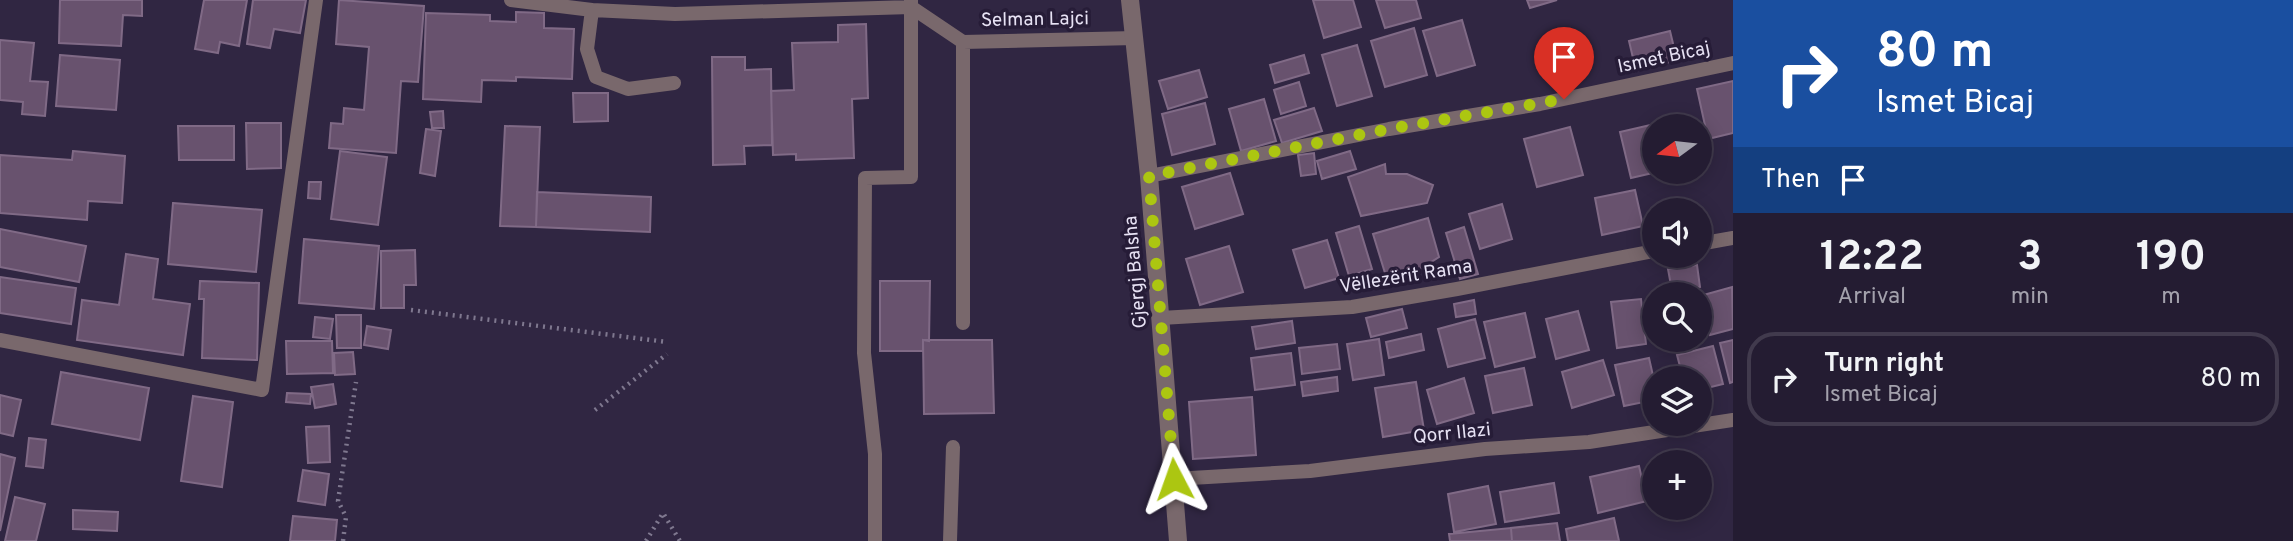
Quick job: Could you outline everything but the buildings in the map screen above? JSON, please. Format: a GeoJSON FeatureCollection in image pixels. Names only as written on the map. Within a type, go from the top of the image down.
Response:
{"type":"FeatureCollection","features":[{"type":"Feature","properties":{"kind":"street","name":"Gjergj Balsha"},"geometry":{"type":"LineString","coordinates":[[1130,0],[1149,176],[1178,541]]}},
{"type":"Feature","properties":{"kind":"lane"},"geometry":{"type":"LineString","coordinates":[[0,341],[262,390],[316,0]]}},
{"type":"Feature","properties":{"kind":"lane"},"geometry":{"type":"LineString","coordinates":[[511,0],[592,10],[675,14],[911,4],[911,177],[865,178],[864,353],[875,453],[875,541]]}},
{"type":"Feature","properties":{"kind":"lane","name":"Selman Lajci"},"geometry":{"type":"LineString","coordinates":[[911,4],[963,41],[1135,38]]}},
{"type":"Feature","properties":{"kind":"lane"},"geometry":{"type":"LineString","coordinates":[[592,10],[587,49],[596,77],[628,89],[674,83]]}},
{"type":"Feature","properties":{"kind":"lane"},"geometry":{"type":"LineString","coordinates":[[963,41],[963,323]]}},
{"type":"Feature","properties":{"kind":"lane","name":"Ismet Bicaj"},"geometry":{"type":"LineString","coordinates":[[1149,176],[1389,129],[1540,104],[1733,63]]}},
{"type":"Feature","properties":{"kind":"lane"},"geometry":{"type":"LineString","coordinates":[[1712,242],[1733,238]]}},
{"type":"Feature","properties":{"kind":"lane","name":"Vëllezërit Rama"},"geometry":{"type":"LineString","coordinates":[[1161,318],[1352,307],[1642,253]]}},
{"type":"Feature","properties":{"kind":"lane","name":"Qorr Ilazi"},"geometry":{"type":"LineString","coordinates":[[1174,479],[1310,471],[1485,449],[1589,442],[1733,420]]}},
{"type":"Feature","properties":{"kind":"lane"},"geometry":{"type":"LineString","coordinates":[[950,541],[953,447]]}},
{"type":"Feature","properties":{"kind":"path"},"geometry":{"type":"LineString","coordinates":[[411,310],[667,342]]}},
{"type":"Feature","properties":{"kind":"path"},"geometry":{"type":"LineString","coordinates":[[595,411],[667,354]]}},
{"type":"Feature","properties":{"kind":"path"},"geometry":{"type":"LineString","coordinates":[[343,541],[346,517],[338,501],[356,382]]}},
{"type":"Feature","properties":{"kind":"path"},"geometry":{"type":"LineString","coordinates":[[646,541],[663,513],[680,541]]}},
{"type":"Feature","properties":{"kind":"route"},"geometry":{"type":"LineString","coordinates":[[1174,479],[1149,176],[1389,129],[1564,99]]}}]}
